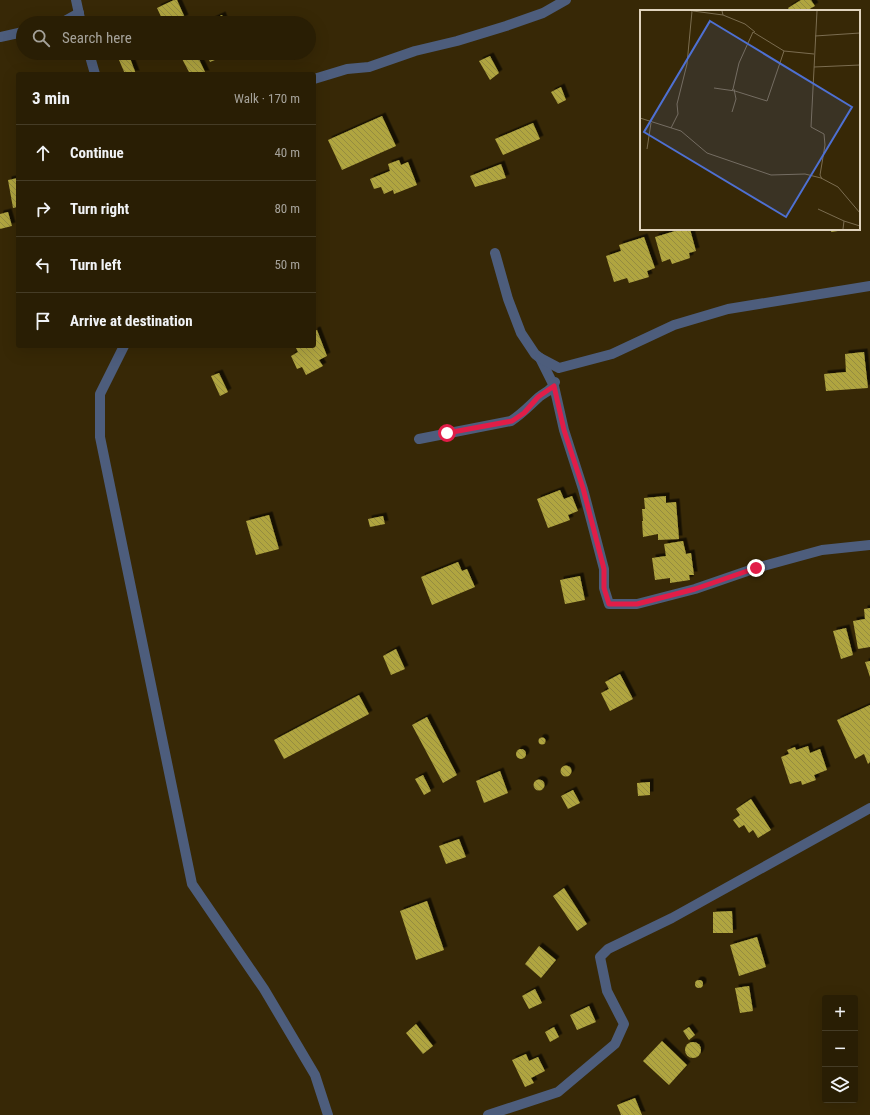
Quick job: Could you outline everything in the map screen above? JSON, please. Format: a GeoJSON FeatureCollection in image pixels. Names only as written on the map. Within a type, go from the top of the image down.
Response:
{"type":"FeatureCollection","features":[{"type":"Feature","properties":{"kind":"street"},"geometry":{"type":"LineString","coordinates":[[76,0],[80,16]]}},
{"type":"Feature","properties":{"kind":"street"},"geometry":{"type":"LineString","coordinates":[[316,77],[347,69],[369,67],[414,52],[499,28],[543,13],[566,0]]}},
{"type":"Feature","properties":{"kind":"street"},"geometry":{"type":"LineString","coordinates":[[0,37],[16,34]]}},
{"type":"Feature","properties":{"kind":"street"},"geometry":{"type":"LineString","coordinates":[[91,60],[94,72]]}},
{"type":"Feature","properties":{"kind":"street"},"geometry":{"type":"LineString","coordinates":[[495,253],[508,299],[522,333],[535,354],[559,368],[612,354],[674,325],[728,309],[870,286]]}},
{"type":"Feature","properties":{"kind":"street"},"geometry":{"type":"LineString","coordinates":[[123,348],[100,394],[100,437],[192,884],[264,989],[315,1075],[328,1115]]}},
{"type":"Feature","properties":{"kind":"street"},"geometry":{"type":"LineString","coordinates":[[540,358],[554,386],[564,430],[583,488],[604,569],[604,588],[609,604],[637,604],[695,589],[756,568],[822,550],[870,545]]}},
{"type":"Feature","properties":{"kind":"street"},"geometry":{"type":"LineString","coordinates":[[419,439],[512,421],[524,413],[538,397],[554,386],[559,368]]}},
{"type":"Feature","properties":{"kind":"street"},"geometry":{"type":"LineString","coordinates":[[488,1115],[558,1092],[616,1044],[624,1024],[607,991],[600,957],[608,949],[672,918],[870,808]]}},
{"type":"Feature","properties":{"kind":"building"},"geometry":{"type":"Polygon","coordinates":[[[177,0],[184,16],[161,16],[157,8],[177,0]]]}},
{"type":"Feature","properties":{"kind":"building"},"geometry":{"type":"Polygon","coordinates":[[[801,0],[811,0],[815,6],[808,10],[789,10],[788,8],[801,0]]]}},
{"type":"Feature","properties":{"kind":"building"},"geometry":{"type":"Polygon","coordinates":[[[490,56],[499,73],[490,80],[479,61],[490,56]]]}},
{"type":"Feature","properties":{"kind":"building"},"geometry":{"type":"Polygon","coordinates":[[[119,60],[131,60],[135,72],[124,72],[119,60]]]}},
{"type":"Feature","properties":{"kind":"building"},"geometry":{"type":"Polygon","coordinates":[[[183,60],[199,60],[205,72],[189,72],[183,60]]]}},
{"type":"Feature","properties":{"kind":"building"},"geometry":{"type":"Polygon","coordinates":[[[561,87],[566,100],[558,104],[551,92],[561,87]]]}},
{"type":"Feature","properties":{"kind":"building"},"geometry":{"type":"Polygon","coordinates":[[[382,116],[396,146],[342,170],[328,140],[382,116]]]}},
{"type":"Feature","properties":{"kind":"building"},"geometry":{"type":"Polygon","coordinates":[[[533,123],[540,139],[503,155],[495,139],[533,123]]]}},
{"type":"Feature","properties":{"kind":"building"},"geometry":{"type":"Polygon","coordinates":[[[399,160],[401,165],[408,162],[417,185],[394,194],[393,190],[384,194],[381,187],[374,189],[370,179],[390,171],[388,164],[399,160]]]}},
{"type":"Feature","properties":{"kind":"building"},"geometry":{"type":"Polygon","coordinates":[[[501,164],[506,178],[475,187],[470,176],[501,164]]]}},
{"type":"Feature","properties":{"kind":"building"},"geometry":{"type":"Polygon","coordinates":[[[16,178],[16,207],[13,208],[8,180],[16,178]]]}},
{"type":"Feature","properties":{"kind":"building"},"geometry":{"type":"Polygon","coordinates":[[[8,212],[12,226],[0,229],[0,214],[8,212]]]}},
{"type":"Feature","properties":{"kind":"building"},"geometry":{"type":"Polygon","coordinates":[[[679,230],[690,230],[696,251],[689,253],[690,258],[672,264],[670,259],[662,262],[655,237],[679,230]]]}},
{"type":"Feature","properties":{"kind":"building"},"geometry":{"type":"Polygon","coordinates":[[[831,230],[845,230],[831,232],[831,230]]]}},
{"type":"Feature","properties":{"kind":"building"},"geometry":{"type":"Polygon","coordinates":[[[644,237],[655,268],[647,271],[649,277],[629,283],[627,278],[614,282],[606,256],[621,251],[619,245],[644,237]]]}},
{"type":"Feature","properties":{"kind":"building"},"geometry":{"type":"Polygon","coordinates":[[[316,330],[327,356],[319,360],[323,366],[306,375],[302,367],[297,369],[291,356],[298,352],[296,348],[316,348],[316,330]]]}},
{"type":"Feature","properties":{"kind":"building"},"geometry":{"type":"Polygon","coordinates":[[[864,352],[868,388],[826,391],[824,374],[846,372],[845,354],[864,352]]]}},
{"type":"Feature","properties":{"kind":"building"},"geometry":{"type":"Polygon","coordinates":[[[219,373],[228,392],[220,396],[211,376],[219,373]]]}},
{"type":"Feature","properties":{"kind":"building"},"geometry":{"type":"Polygon","coordinates":[[[560,490],[564,499],[572,496],[578,511],[568,515],[570,520],[548,528],[537,499],[560,490]]]}},
{"type":"Feature","properties":{"kind":"building"},"geometry":{"type":"Polygon","coordinates":[[[666,496],[666,503],[676,502],[679,539],[658,540],[658,534],[643,537],[642,509],[645,509],[644,498],[666,496]]]}},
{"type":"Feature","properties":{"kind":"building"},"geometry":{"type":"Polygon","coordinates":[[[269,515],[279,549],[256,555],[246,521],[269,515]]]}},
{"type":"Feature","properties":{"kind":"building"},"geometry":{"type":"Polygon","coordinates":[[[383,516],[385,524],[370,527],[368,519],[383,516]]]}},
{"type":"Feature","properties":{"kind":"building"},"geometry":{"type":"Polygon","coordinates":[[[683,541],[686,554],[691,553],[694,575],[689,575],[690,580],[670,583],[670,578],[655,580],[652,558],[666,556],[664,544],[683,541]]]}},
{"type":"Feature","properties":{"kind":"building"},"geometry":{"type":"Polygon","coordinates":[[[458,562],[462,571],[467,569],[475,587],[432,605],[421,577],[458,562]]]}},
{"type":"Feature","properties":{"kind":"building"},"geometry":{"type":"Polygon","coordinates":[[[580,576],[585,600],[565,604],[560,580],[580,576]]]}},
{"type":"Feature","properties":{"kind":"building"},"geometry":{"type":"Polygon","coordinates":[[[870,608],[870,647],[858,649],[853,621],[865,619],[864,609],[870,608]]]}},
{"type":"Feature","properties":{"kind":"building"},"geometry":{"type":"Polygon","coordinates":[[[846,628],[853,655],[841,659],[833,631],[846,628]]]}},
{"type":"Feature","properties":{"kind":"building"},"geometry":{"type":"Polygon","coordinates":[[[396,649],[405,669],[391,675],[383,656],[396,649]]]}},
{"type":"Feature","properties":{"kind":"building"},"geometry":{"type":"Polygon","coordinates":[[[870,661],[870,677],[865,662],[870,661]]]}},
{"type":"Feature","properties":{"kind":"building"},"geometry":{"type":"Polygon","coordinates":[[[620,674],[633,699],[610,711],[601,693],[609,689],[605,682],[620,674]]]}},
{"type":"Feature","properties":{"kind":"building"},"geometry":{"type":"Polygon","coordinates":[[[359,695],[369,714],[284,759],[274,740],[359,695]]]}},
{"type":"Feature","properties":{"kind":"building"},"geometry":{"type":"Polygon","coordinates":[[[870,705],[870,762],[868,764],[864,754],[855,759],[837,720],[870,705]]]}},
{"type":"Feature","properties":{"kind":"building"},"geometry":{"type":"Polygon","coordinates":[[[427,717],[457,775],[443,783],[412,725],[427,717]]]}},
{"type":"Feature","properties":{"kind":"building"},"geometry":{"type":"Polygon","coordinates":[[[542,737],[545,738],[545,744],[542,745],[539,744],[538,741],[539,738],[542,737]]]}},
{"type":"Feature","properties":{"kind":"building"},"geometry":{"type":"Polygon","coordinates":[[[808,746],[810,753],[820,749],[827,770],[814,775],[816,780],[802,785],[801,781],[790,784],[781,757],[789,754],[787,750],[795,747],[796,750],[808,746]]]}},
{"type":"Feature","properties":{"kind":"building"},"geometry":{"type":"Polygon","coordinates":[[[519,749],[523,749],[526,754],[523,759],[519,759],[516,756],[516,752],[519,749]]]}},
{"type":"Feature","properties":{"kind":"building"},"geometry":{"type":"Polygon","coordinates":[[[564,766],[568,766],[570,767],[570,775],[564,776],[561,773],[561,769],[564,766]]]}},
{"type":"Feature","properties":{"kind":"building"},"geometry":{"type":"Polygon","coordinates":[[[500,771],[508,793],[484,803],[476,781],[500,771]]]}},
{"type":"Feature","properties":{"kind":"building"},"geometry":{"type":"Polygon","coordinates":[[[423,775],[431,791],[424,795],[415,779],[423,775]]]}},
{"type":"Feature","properties":{"kind":"building"},"geometry":{"type":"Polygon","coordinates":[[[537,780],[541,780],[543,781],[543,789],[537,790],[534,787],[534,783],[537,780]]]}},
{"type":"Feature","properties":{"kind":"building"},"geometry":{"type":"Polygon","coordinates":[[[650,782],[650,795],[638,796],[637,783],[650,782]]]}},
{"type":"Feature","properties":{"kind":"building"},"geometry":{"type":"Polygon","coordinates":[[[573,790],[580,803],[568,809],[561,796],[573,790]]]}},
{"type":"Feature","properties":{"kind":"building"},"geometry":{"type":"Polygon","coordinates":[[[751,799],[771,830],[758,838],[753,830],[749,833],[744,825],[739,828],[733,820],[740,815],[736,809],[751,799]]]}},
{"type":"Feature","properties":{"kind":"building"},"geometry":{"type":"Polygon","coordinates":[[[459,839],[466,857],[446,864],[439,846],[459,839]]]}},
{"type":"Feature","properties":{"kind":"building"},"geometry":{"type":"Polygon","coordinates":[[[564,888],[587,924],[577,931],[553,896],[564,888]]]}},
{"type":"Feature","properties":{"kind":"building"},"geometry":{"type":"Polygon","coordinates":[[[427,901],[444,950],[416,960],[400,911],[427,901]]]}},
{"type":"Feature","properties":{"kind":"building"},"geometry":{"type":"Polygon","coordinates":[[[732,911],[733,933],[713,933],[713,912],[732,911]]]}},
{"type":"Feature","properties":{"kind":"building"},"geometry":{"type":"Polygon","coordinates":[[[757,937],[766,967],[739,976],[730,945],[757,937]]]}},
{"type":"Feature","properties":{"kind":"building"},"geometry":{"type":"Polygon","coordinates":[[[539,946],[556,960],[541,978],[525,964],[539,946]]]}},
{"type":"Feature","properties":{"kind":"building"},"geometry":{"type":"Polygon","coordinates":[[[697,980],[701,980],[703,984],[701,988],[697,988],[695,986],[695,982],[697,980]]]}},
{"type":"Feature","properties":{"kind":"building"},"geometry":{"type":"Polygon","coordinates":[[[749,986],[753,1011],[740,1013],[735,988],[749,986]]]}},
{"type":"Feature","properties":{"kind":"building"},"geometry":{"type":"Polygon","coordinates":[[[535,989],[542,1003],[529,1009],[522,996],[535,989]]]}},
{"type":"Feature","properties":{"kind":"building"},"geometry":{"type":"Polygon","coordinates":[[[589,1006],[596,1022],[577,1030],[570,1015],[589,1006]]]}},
{"type":"Feature","properties":{"kind":"building"},"geometry":{"type":"Polygon","coordinates":[[[416,1024],[433,1046],[423,1054],[406,1033],[416,1024]]]}},
{"type":"Feature","properties":{"kind":"building"},"geometry":{"type":"Polygon","coordinates":[[[554,1027],[559,1037],[550,1042],[545,1032],[554,1027]]]}},
{"type":"Feature","properties":{"kind":"building"},"geometry":{"type":"Polygon","coordinates":[[[689,1027],[695,1035],[689,1040],[683,1031],[689,1027]]]}},
{"type":"Feature","properties":{"kind":"building"},"geometry":{"type":"Polygon","coordinates":[[[662,1041],[687,1065],[669,1085],[643,1061],[662,1041]]]}},
{"type":"Feature","properties":{"kind":"building"},"geometry":{"type":"Polygon","coordinates":[[[693,1042],[699,1044],[701,1050],[699,1056],[693,1058],[687,1056],[685,1050],[687,1044],[693,1042]]]}},
{"type":"Feature","properties":{"kind":"building"},"geometry":{"type":"Polygon","coordinates":[[[526,1054],[529,1061],[538,1057],[545,1071],[531,1078],[534,1083],[525,1087],[512,1060],[526,1054]]]}},
{"type":"Feature","properties":{"kind":"building"},"geometry":{"type":"Polygon","coordinates":[[[635,1098],[642,1115],[621,1115],[617,1105],[635,1098]]]}},
{"type":"Feature","properties":{"kind":"route"},"geometry":{"type":"LineString","coordinates":[[447,433],[497,425],[512,421],[524,413],[538,397],[554,386],[564,430],[583,488],[604,569],[604,588],[609,604],[637,604],[695,589],[756,568]]}}]}
